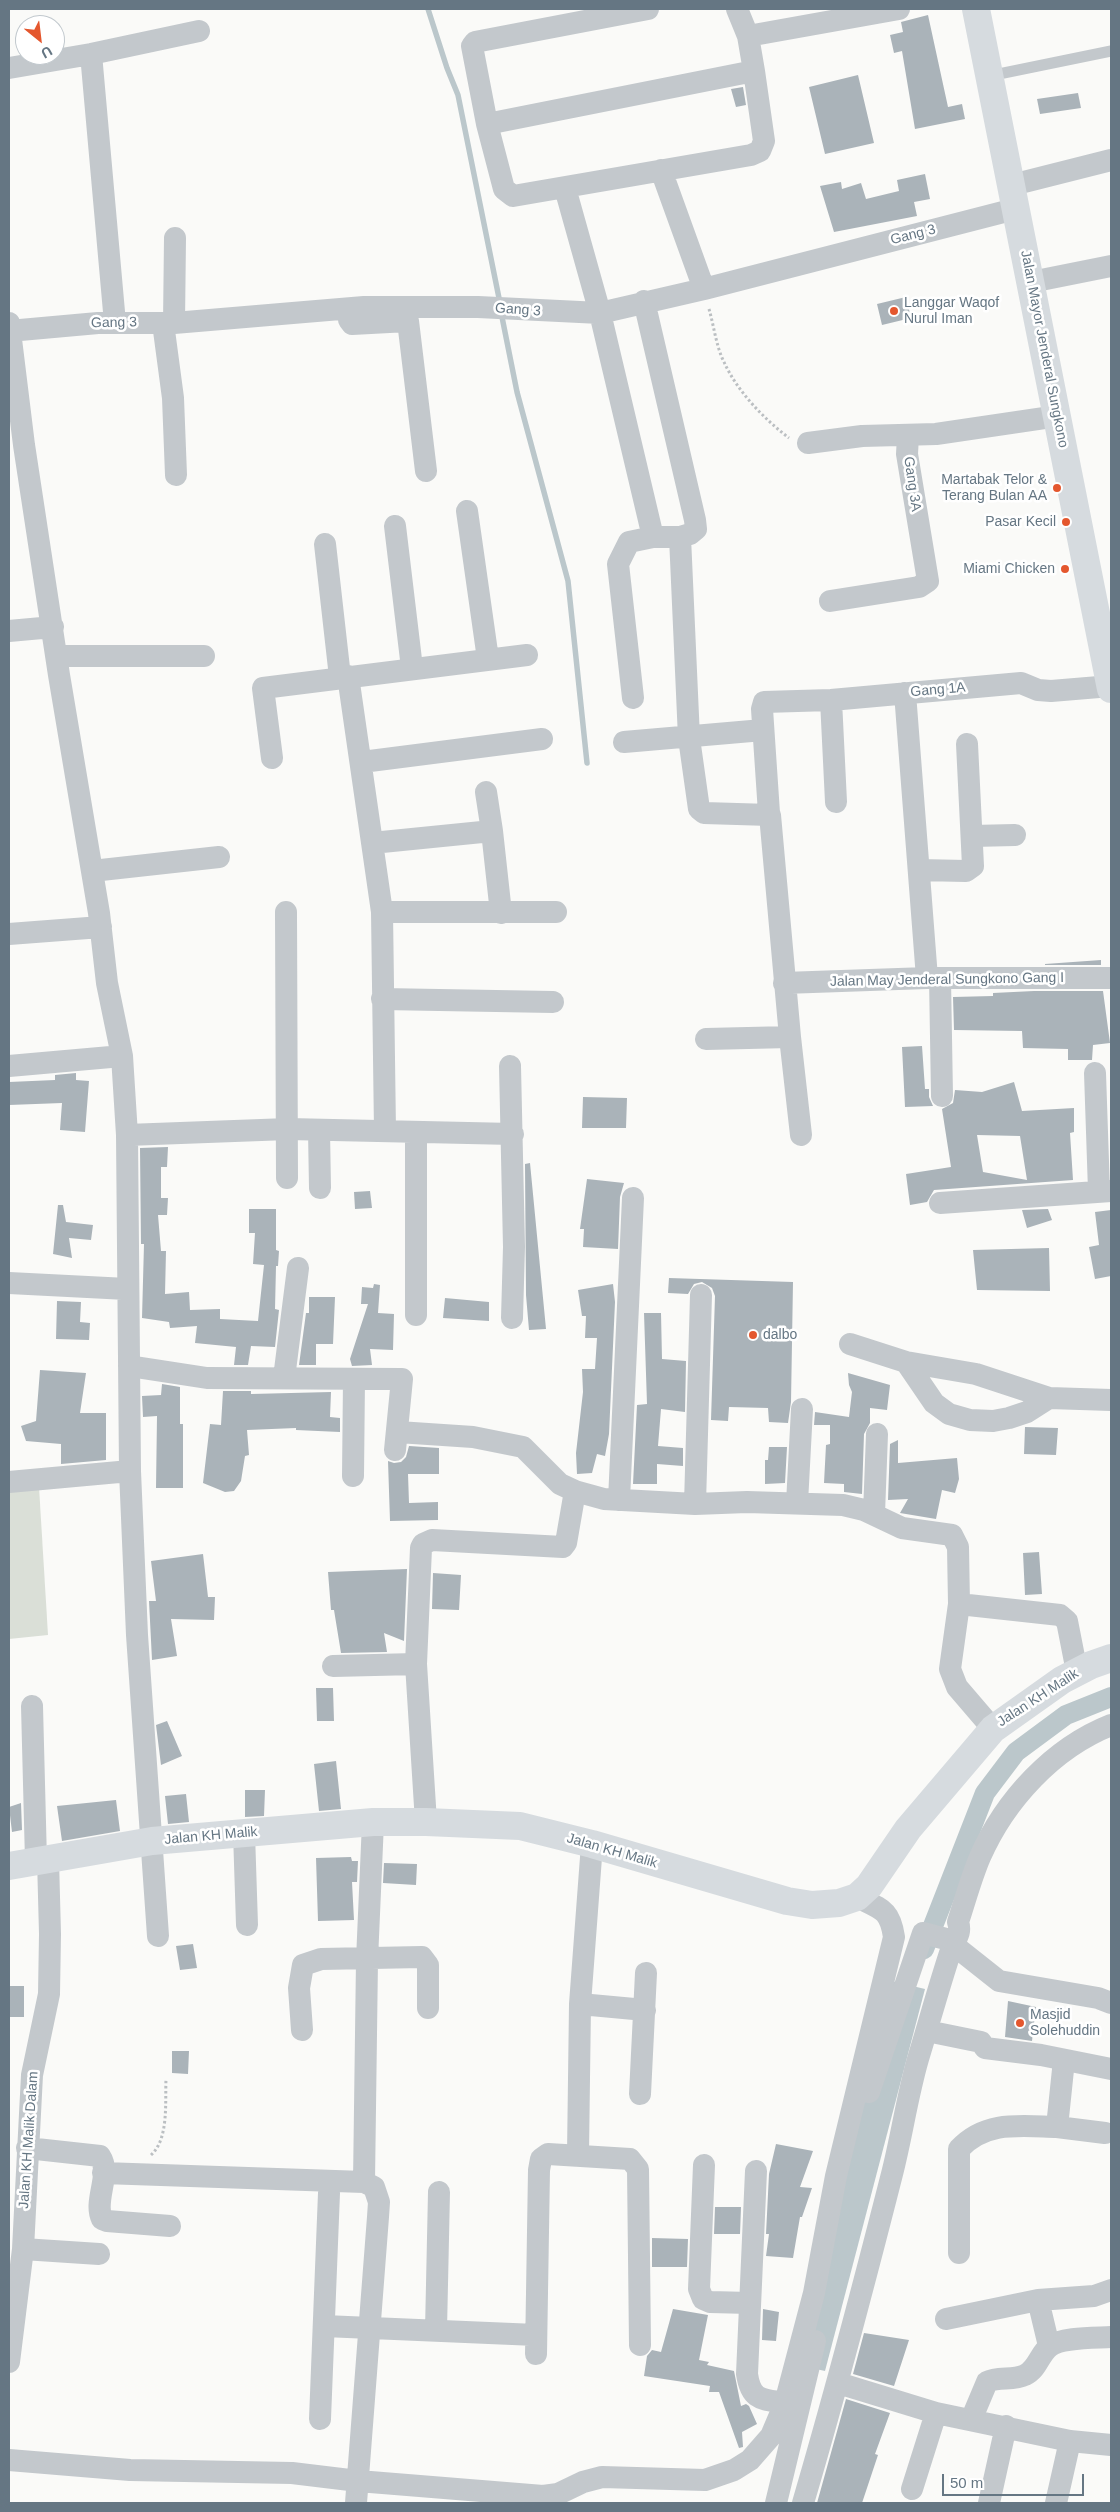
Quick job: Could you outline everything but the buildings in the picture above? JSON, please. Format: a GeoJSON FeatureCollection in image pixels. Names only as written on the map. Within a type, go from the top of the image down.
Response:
{"type":"FeatureCollection","features":[{"type":"Feature","properties":{"kind":"street"},"geometry":{"type":"LineString","coordinates":[[648,9],[474,42],[472,46],[487,124],[504,188],[508,194],[513,196],[565,188],[751,154],[760,150],[764,141],[754,70],[748,36],[737,9]]}},
{"type":"Feature","properties":{"kind":"street"},"geometry":{"type":"LineString","coordinates":[[748,36],[899,9]]}},
{"type":"Feature","properties":{"kind":"street","name":"Jalan Mayor Jenderal Sungkono"},"geometry":{"type":"LineString","coordinates":[[976,9],[1111,688]]}},
{"type":"Feature","properties":{"kind":"street"},"geometry":{"type":"LineString","coordinates":[[9,68],[92,54],[200,31]]}},
{"type":"Feature","properties":{"kind":"street"},"geometry":{"type":"LineString","coordinates":[[92,54],[115,323]]}},
{"type":"Feature","properties":{"kind":"street"},"geometry":{"type":"LineString","coordinates":[[487,124],[754,70]]}},
{"type":"Feature","properties":{"kind":"street","name":"Gang 3"},"geometry":{"type":"LineString","coordinates":[[9,328],[115,323],[168,323],[349,309],[478,307],[600,313],[644,301],[704,289],[1014,197],[1111,160]]}},
{"type":"Feature","properties":{"kind":"street"},"geometry":{"type":"LineString","coordinates":[[660,170],[704,289]]}},
{"type":"Feature","properties":{"kind":"street"},"geometry":{"type":"LineString","coordinates":[[565,188],[600,313],[653,537]]}},
{"type":"Feature","properties":{"kind":"street"},"geometry":{"type":"LineString","coordinates":[[175,238],[168,323],[176,475]]}},
{"type":"Feature","properties":{"kind":"street"},"geometry":{"type":"LineString","coordinates":[[1031,282],[1111,266]]}},
{"type":"Feature","properties":{"kind":"street"},"geometry":{"type":"LineString","coordinates":[[633,698],[618,564],[629,542],[653,537],[680,537],[690,534],[696,529],[696,520],[644,301]]}},
{"type":"Feature","properties":{"kind":"street"},"geometry":{"type":"LineString","coordinates":[[349,309],[349,320],[352,324],[408,321],[426,471]]}},
{"type":"Feature","properties":{"kind":"street"},"geometry":{"type":"LineString","coordinates":[[9,328],[24,444],[52,627],[101,927],[108,983],[122,1056],[127,1135],[130,1471],[137,1634],[158,1936]]}},
{"type":"Feature","properties":{"kind":"street","name":"Gang 3A"},"geometry":{"type":"LineString","coordinates":[[830,601],[919,587],[928,581],[907,454],[908,436],[936,434],[1058,416]]}},
{"type":"Feature","properties":{"kind":"street"},"geometry":{"type":"LineString","coordinates":[[808,443],[862,436],[908,436]]}},
{"type":"Feature","properties":{"kind":"street"},"geometry":{"type":"LineString","coordinates":[[467,511],[488,659]]}},
{"type":"Feature","properties":{"kind":"street"},"geometry":{"type":"LineString","coordinates":[[395,526],[412,668]]}},
{"type":"Feature","properties":{"kind":"street"},"geometry":{"type":"LineString","coordinates":[[680,537],[689,738],[701,812],[769,813]]}},
{"type":"Feature","properties":{"kind":"street"},"geometry":{"type":"LineString","coordinates":[[325,544],[344,677],[362,762],[382,912],[385,1131]]}},
{"type":"Feature","properties":{"kind":"street"},"geometry":{"type":"LineString","coordinates":[[9,631],[52,627]]}},
{"type":"Feature","properties":{"kind":"street"},"geometry":{"type":"LineString","coordinates":[[272,758],[263,688],[527,655]]}},
{"type":"Feature","properties":{"kind":"street"},"geometry":{"type":"LineString","coordinates":[[57,656],[204,656]]}},
{"type":"Feature","properties":{"kind":"street","name":"Gang 1A"},"geometry":{"type":"LineString","coordinates":[[763,730],[762,709],[764,702],[831,700],[1022,683],[1038,690],[1051,692],[1111,688]]}},
{"type":"Feature","properties":{"kind":"street"},"geometry":{"type":"LineString","coordinates":[[905,693],[919,870],[934,978],[942,1096]]}},
{"type":"Feature","properties":{"kind":"street"},"geometry":{"type":"LineString","coordinates":[[831,700],[836,802]]}},
{"type":"Feature","properties":{"kind":"street"},"geometry":{"type":"LineString","coordinates":[[624,742],[689,738],[763,730],[784,983],[800,1135]]}},
{"type":"Feature","properties":{"kind":"street"},"geometry":{"type":"LineString","coordinates":[[362,762],[542,739]]}},
{"type":"Feature","properties":{"kind":"street"},"geometry":{"type":"LineString","coordinates":[[919,870],[969,870],[973,866],[967,744]]}},
{"type":"Feature","properties":{"kind":"street"},"geometry":{"type":"LineString","coordinates":[[486,792],[501,913]]}},
{"type":"Feature","properties":{"kind":"street"},"geometry":{"type":"LineString","coordinates":[[372,843],[492,831]]}},
{"type":"Feature","properties":{"kind":"street"},"geometry":{"type":"LineString","coordinates":[[972,836],[1015,835]]}},
{"type":"Feature","properties":{"kind":"street"},"geometry":{"type":"LineString","coordinates":[[92,872],[220,856]]}},
{"type":"Feature","properties":{"kind":"street"},"geometry":{"type":"LineString","coordinates":[[286,912],[287,1178]]}},
{"type":"Feature","properties":{"kind":"street"},"geometry":{"type":"LineString","coordinates":[[382,912],[556,912]]}},
{"type":"Feature","properties":{"kind":"street"},"geometry":{"type":"LineString","coordinates":[[9,934],[101,927]]}},
{"type":"Feature","properties":{"kind":"street","name":"Jalan May Jenderal Sungkono Gang I"},"geometry":{"type":"LineString","coordinates":[[784,983],[934,978],[1111,978]]}},
{"type":"Feature","properties":{"kind":"street"},"geometry":{"type":"LineString","coordinates":[[382,999],[553,1002]]}},
{"type":"Feature","properties":{"kind":"street"},"geometry":{"type":"LineString","coordinates":[[706,1040],[790,1037]]}},
{"type":"Feature","properties":{"kind":"street"},"geometry":{"type":"LineString","coordinates":[[9,1066],[122,1056]]}},
{"type":"Feature","properties":{"kind":"street"},"geometry":{"type":"LineString","coordinates":[[510,1066],[514,1247],[512,1318]]}},
{"type":"Feature","properties":{"kind":"street"},"geometry":{"type":"LineString","coordinates":[[940,1203],[1105,1191],[1095,1073]]}},
{"type":"Feature","properties":{"kind":"street"},"geometry":{"type":"LineString","coordinates":[[127,1135],[288,1129],[512,1134]]}},
{"type":"Feature","properties":{"kind":"street"},"geometry":{"type":"LineString","coordinates":[[319,1131],[320,1188]]}},
{"type":"Feature","properties":{"kind":"street"},"geometry":{"type":"LineString","coordinates":[[416,1132],[416,1315]]}},
{"type":"Feature","properties":{"kind":"street"},"geometry":{"type":"LineString","coordinates":[[619,1500],[633,1198]]}},
{"type":"Feature","properties":{"kind":"street"},"geometry":{"type":"LineString","coordinates":[[284,1378],[298,1268]]}},
{"type":"Feature","properties":{"kind":"street"},"geometry":{"type":"LineString","coordinates":[[9,1284],[127,1290]]}},
{"type":"Feature","properties":{"kind":"street"},"geometry":{"type":"LineString","coordinates":[[696,1504],[701,1295]]}},
{"type":"Feature","properties":{"kind":"street"},"geometry":{"type":"LineString","coordinates":[[850,1344],[906,1362],[976,1374],[1048,1398],[1111,1400]]}},
{"type":"Feature","properties":{"kind":"street"},"geometry":{"type":"LineString","coordinates":[[906,1362],[934,1403],[949,1414],[970,1420],[992,1421],[1009,1418],[1027,1412],[1048,1398]]}},
{"type":"Feature","properties":{"kind":"street"},"geometry":{"type":"LineString","coordinates":[[129,1366],[207,1378],[402,1379],[396,1441],[473,1437],[523,1447],[560,1484],[575,1491],[604,1499],[696,1504],[797,1503],[843,1505],[874,1514],[902,1528],[938,1532],[952,1536],[958,1547],[959,1604],[950,1657],[952,1678],[957,1687],[992,1728]]}},
{"type":"Feature","properties":{"kind":"street"},"geometry":{"type":"LineString","coordinates":[[353,1476],[354,1379]]}},
{"type":"Feature","properties":{"kind":"street"},"geometry":{"type":"LineString","coordinates":[[797,1503],[802,1409]]}},
{"type":"Feature","properties":{"kind":"street"},"geometry":{"type":"LineString","coordinates":[[874,1514],[877,1434]]}},
{"type":"Feature","properties":{"kind":"street"},"geometry":{"type":"LineString","coordinates":[[9,1482],[130,1471]]}},
{"type":"Feature","properties":{"kind":"street"},"geometry":{"type":"LineString","coordinates":[[426,1822],[416,1664],[420,1553],[423,1544],[432,1540],[563,1547],[566,1543],[575,1491]]}},
{"type":"Feature","properties":{"kind":"street"},"geometry":{"type":"LineString","coordinates":[[959,1604],[1060,1615],[1067,1621],[1077,1672]]}},
{"type":"Feature","properties":{"kind":"street","name":"Jalan KH Malik"},"geometry":{"type":"LineString","coordinates":[[9,1866],[152,1841],[373,1822],[520,1826],[592,1844],[787,1901],[812,1904],[838,1903],[857,1898],[870,1886],[908,1829],[992,1728],[1077,1672],[1111,1658]]}},
{"type":"Feature","properties":{"kind":"street"},"geometry":{"type":"LineString","coordinates":[[333,1666],[416,1664]]}},
{"type":"Feature","properties":{"kind":"street","name":"Jalan KH Malik Dalam"},"geometry":{"type":"LineString","coordinates":[[9,2362],[23,2250],[16,2216],[28,2148],[32,2075],[49,1994],[50,1934],[42,1860],[32,1706]]}},
{"type":"Feature","properties":{"kind":"street"},"geometry":{"type":"LineString","coordinates":[[803,2503],[901,2140],[910,2084],[927,2031],[938,1970],[959,1935],[958,1922],[980,1857],[1001,1819],[1034,1776],[1060,1753],[1111,1725]]}},
{"type":"Feature","properties":{"kind":"street"},"geometry":{"type":"LineString","coordinates":[[364,2182],[367,1960],[373,1822]]}},
{"type":"Feature","properties":{"kind":"street"},"geometry":{"type":"LineString","coordinates":[[244,1833],[247,1925]]}},
{"type":"Feature","properties":{"kind":"street"},"geometry":{"type":"LineString","coordinates":[[578,2154],[580,2004],[592,1844]]}},
{"type":"Feature","properties":{"kind":"street"},"geometry":{"type":"LineString","coordinates":[[9,2460],[130,2470],[292,2473],[357,2492],[542,2496],[558,2494],[583,2482],[602,2478],[705,2480],[734,2470],[756,2455],[771,2436],[791,2390],[814,2293],[836,2176],[894,1958],[894,1938],[891,1920],[884,1910],[857,1898]]}},
{"type":"Feature","properties":{"kind":"street"},"geometry":{"type":"LineString","coordinates":[[776,2503],[809,2372],[860,2122],[923,1933],[946,1939],[998,1981],[1098,1998],[1111,2003]]}},
{"type":"Feature","properties":{"kind":"street"},"geometry":{"type":"LineString","coordinates":[[302,2030],[299,1988],[303,1965],[321,1959],[367,1960],[416,1957],[425,1959],[428,1965],[428,2008]]}},
{"type":"Feature","properties":{"kind":"street"},"geometry":{"type":"LineString","coordinates":[[894,1958],[938,1970]]}},
{"type":"Feature","properties":{"kind":"street"},"geometry":{"type":"LineString","coordinates":[[640,2094],[646,1973]]}},
{"type":"Feature","properties":{"kind":"street"},"geometry":{"type":"LineString","coordinates":[[580,2004],[645,2010]]}},
{"type":"Feature","properties":{"kind":"street"},"geometry":{"type":"LineString","coordinates":[[927,2031],[981,2042],[985,2048],[1111,2069]]}},
{"type":"Feature","properties":{"kind":"street"},"geometry":{"type":"LineString","coordinates":[[1057,2127],[1064,2060]]}},
{"type":"Feature","properties":{"kind":"street"},"geometry":{"type":"LineString","coordinates":[[959,2253],[959,2149],[970,2138],[986,2130],[1008,2126],[1057,2127],[1105,2133]]}},
{"type":"Feature","properties":{"kind":"street"},"geometry":{"type":"LineString","coordinates":[[28,2148],[100,2156],[104,2161],[100,2209],[102,2219],[170,2226]]}},
{"type":"Feature","properties":{"kind":"street"},"geometry":{"type":"LineString","coordinates":[[324,2326],[436,2330],[536,2345],[539,2170],[541,2160],[548,2154],[578,2154],[630,2159],[638,2168],[640,2345]]}},
{"type":"Feature","properties":{"kind":"street"},"geometry":{"type":"LineString","coordinates":[[704,2165],[699,2289],[703,2299],[710,2302],[750,2303]]}},
{"type":"Feature","properties":{"kind":"street"},"geometry":{"type":"LineString","coordinates":[[756,2171],[747,2374],[748,2385],[758,2398],[791,2390],[833,2389],[936,2414],[1006,2426],[1070,2441],[1111,2445]]}},
{"type":"Feature","properties":{"kind":"street"},"geometry":{"type":"LineString","coordinates":[[103,2173],[364,2182],[374,2187],[379,2202],[357,2492]]}},
{"type":"Feature","properties":{"kind":"street"},"geometry":{"type":"LineString","coordinates":[[320,2420],[329,2192]]}},
{"type":"Feature","properties":{"kind":"street"},"geometry":{"type":"LineString","coordinates":[[436,2330],[439,2192]]}},
{"type":"Feature","properties":{"kind":"street"},"geometry":{"type":"LineString","coordinates":[[23,2250],[100,2254]]}},
{"type":"Feature","properties":{"kind":"street"},"geometry":{"type":"LineString","coordinates":[[946,2319],[1038,2300],[1094,2296],[1111,2290]]}},
{"type":"Feature","properties":{"kind":"street"},"geometry":{"type":"LineString","coordinates":[[1038,2300],[1049,2346]]}},
{"type":"Feature","properties":{"kind":"street"},"geometry":{"type":"LineString","coordinates":[[971,2420],[987,2382],[1022,2377],[1033,2370],[1049,2346],[1060,2342],[1111,2337]]}},
{"type":"Feature","properties":{"kind":"street"},"geometry":{"type":"LineString","coordinates":[[912,2489],[936,2414]]}},
{"type":"Feature","properties":{"kind":"street"},"geometry":{"type":"LineString","coordinates":[[989,2503],[1006,2426]]}},
{"type":"Feature","properties":{"kind":"street"},"geometry":{"type":"LineString","coordinates":[[1056,2503],[1070,2441]]}},
{"type":"Feature","properties":{"kind":"lane"},"geometry":{"type":"LineString","coordinates":[[989,76],[1111,51]]}},
{"type":"Feature","properties":{"kind":"path"},"geometry":{"type":"LineString","coordinates":[[704,289],[723,360],[730,374],[750,400],[773,424],[798,443],[808,443]]}},
{"type":"Feature","properties":{"kind":"path"},"geometry":{"type":"LineString","coordinates":[[144,2156],[151,2155],[159,2146],[164,2116],[166,2079]]}},
{"type":"Feature","properties":{"kind":"shaded area"},"geometry":{"type":"Polygon","coordinates":[[[39,1487],[48,1635],[9,1639],[9,1490],[39,1487]]]}},
{"type":"Feature","properties":{"kind":"shaded area"},"geometry":{"type":"Polygon","coordinates":[[[883,1979],[925,1989],[825,2371],[793,2364],[883,1979]]]}},
{"type":"Feature","properties":{"kind":"waterway"},"geometry":{"type":"LineString","coordinates":[[428,9],[458,95],[500,303]]}},
{"type":"Feature","properties":{"kind":"waterway"},"geometry":{"type":"LineString","coordinates":[[501,312],[517,392],[568,581],[587,763]]}},
{"type":"Feature","properties":{"kind":"waterway"},"geometry":{"type":"LineString","coordinates":[[924,1949],[985,1793],[1016,1752],[1066,1715],[1111,1697]]}},
{"type":"Feature","properties":{"kind":"place","name":"Langgar Waqof Nurul Iman"},"geometry":{"type":"Point","coordinates":[894,311]}},
{"type":"Feature","properties":{"kind":"place","name":"Martabak Telor & Terang Bulan AA"},"geometry":{"type":"Point","coordinates":[1057,488]}},
{"type":"Feature","properties":{"kind":"place","name":"Pasar Kecil"},"geometry":{"type":"Point","coordinates":[1066,522]}},
{"type":"Feature","properties":{"kind":"place","name":"Miami Chicken"},"geometry":{"type":"Point","coordinates":[1065,569]}},
{"type":"Feature","properties":{"kind":"place","name":"dalbo"},"geometry":{"type":"Point","coordinates":[753,1335]}},
{"type":"Feature","properties":{"kind":"place","name":"Masjid Solehuddin"},"geometry":{"type":"Point","coordinates":[1020,2023]}}]}
